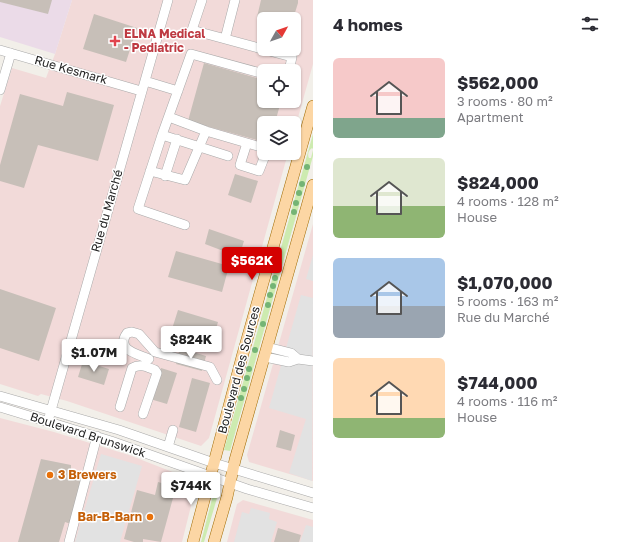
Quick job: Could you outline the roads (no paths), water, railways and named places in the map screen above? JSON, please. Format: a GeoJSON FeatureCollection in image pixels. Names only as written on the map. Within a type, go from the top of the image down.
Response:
{"type":"FeatureCollection","features":[{"type":"Feature","properties":{"kind":"main road","name":"Boulevard des Sources"},"geometry":{"type":"LineString","coordinates":[[193,542],[313,106]]}},
{"type":"Feature","properties":{"kind":"main road","name":"Boulevard des Sources"},"geometry":{"type":"LineString","coordinates":[[214,542],[313,185]]}},
{"type":"Feature","properties":{"kind":"street","name":"Rue du Marché"},"geometry":{"type":"LineString","coordinates":[[48,421],[168,0]]}},
{"type":"Feature","properties":{"kind":"street"},"geometry":{"type":"LineString","coordinates":[[202,0],[192,30],[292,57],[290,64]]}},
{"type":"Feature","properties":{"kind":"street"},"geometry":{"type":"LineString","coordinates":[[225,39],[235,0]]}},
{"type":"Feature","properties":{"kind":"street","name":"Rue Kesmark"},"geometry":{"type":"LineString","coordinates":[[0,50],[141,91]]}},
{"type":"Feature","properties":{"kind":"street"},"geometry":{"type":"LineString","coordinates":[[0,90],[11,53]]}},
{"type":"Feature","properties":{"kind":"street"},"geometry":{"type":"LineString","coordinates":[[184,225],[138,209],[162,135],[191,54],[257,72]]}},
{"type":"Feature","properties":{"kind":"street"},"geometry":{"type":"LineString","coordinates":[[145,81],[178,91]]}},
{"type":"Feature","properties":{"kind":"street"},"geometry":{"type":"LineString","coordinates":[[169,117],[206,131],[257,146]]}},
{"type":"Feature","properties":{"kind":"street"},"geometry":{"type":"LineString","coordinates":[[150,171],[165,176],[186,180],[206,131]]}},
{"type":"Feature","properties":{"kind":"street"},"geometry":{"type":"LineString","coordinates":[[162,135],[228,156]]}},
{"type":"Feature","properties":{"kind":"street"},"geometry":{"type":"LineString","coordinates":[[165,176],[177,139]]}},
{"type":"Feature","properties":{"kind":"street"},"geometry":{"type":"LineString","coordinates":[[247,143],[240,165],[259,171],[263,160]]}},
{"type":"Feature","properties":{"kind":"street"},"geometry":{"type":"LineString","coordinates":[[266,352],[289,362],[298,359],[313,361]]}},
{"type":"Feature","properties":{"kind":"street"},"geometry":{"type":"LineString","coordinates":[[154,358],[210,367],[216,380]]}},
{"type":"Feature","properties":{"kind":"street"},"geometry":{"type":"LineString","coordinates":[[120,407],[132,368],[137,365],[141,365],[155,370],[157,373],[143,414]]}},
{"type":"Feature","properties":{"kind":"street","name":"Boulevard Brunswick"},"geometry":{"type":"LineString","coordinates":[[0,396],[119,430],[214,463],[313,493]]}},
{"type":"Feature","properties":{"kind":"street","name":"Boulevard Brunswick"},"geometry":{"type":"LineString","coordinates":[[0,407],[97,436],[230,483],[313,508]]}},
{"type":"Feature","properties":{"kind":"street"},"geometry":{"type":"LineString","coordinates":[[168,447],[173,430]]}},
{"type":"Feature","properties":{"kind":"street"},"geometry":{"type":"LineString","coordinates":[[69,542],[97,436]]}},
{"type":"Feature","properties":{"kind":"place","name":"ELNA Medical - Pediatric"},"geometry":{"type":"Point","coordinates":[115,41]}},
{"type":"Feature","properties":{"kind":"place","name":"3 Brewers"},"geometry":{"type":"Point","coordinates":[50,475]}},
{"type":"Feature","properties":{"kind":"place","name":"Bar-B-Barn"},"geometry":{"type":"Point","coordinates":[150,517]}}]}
